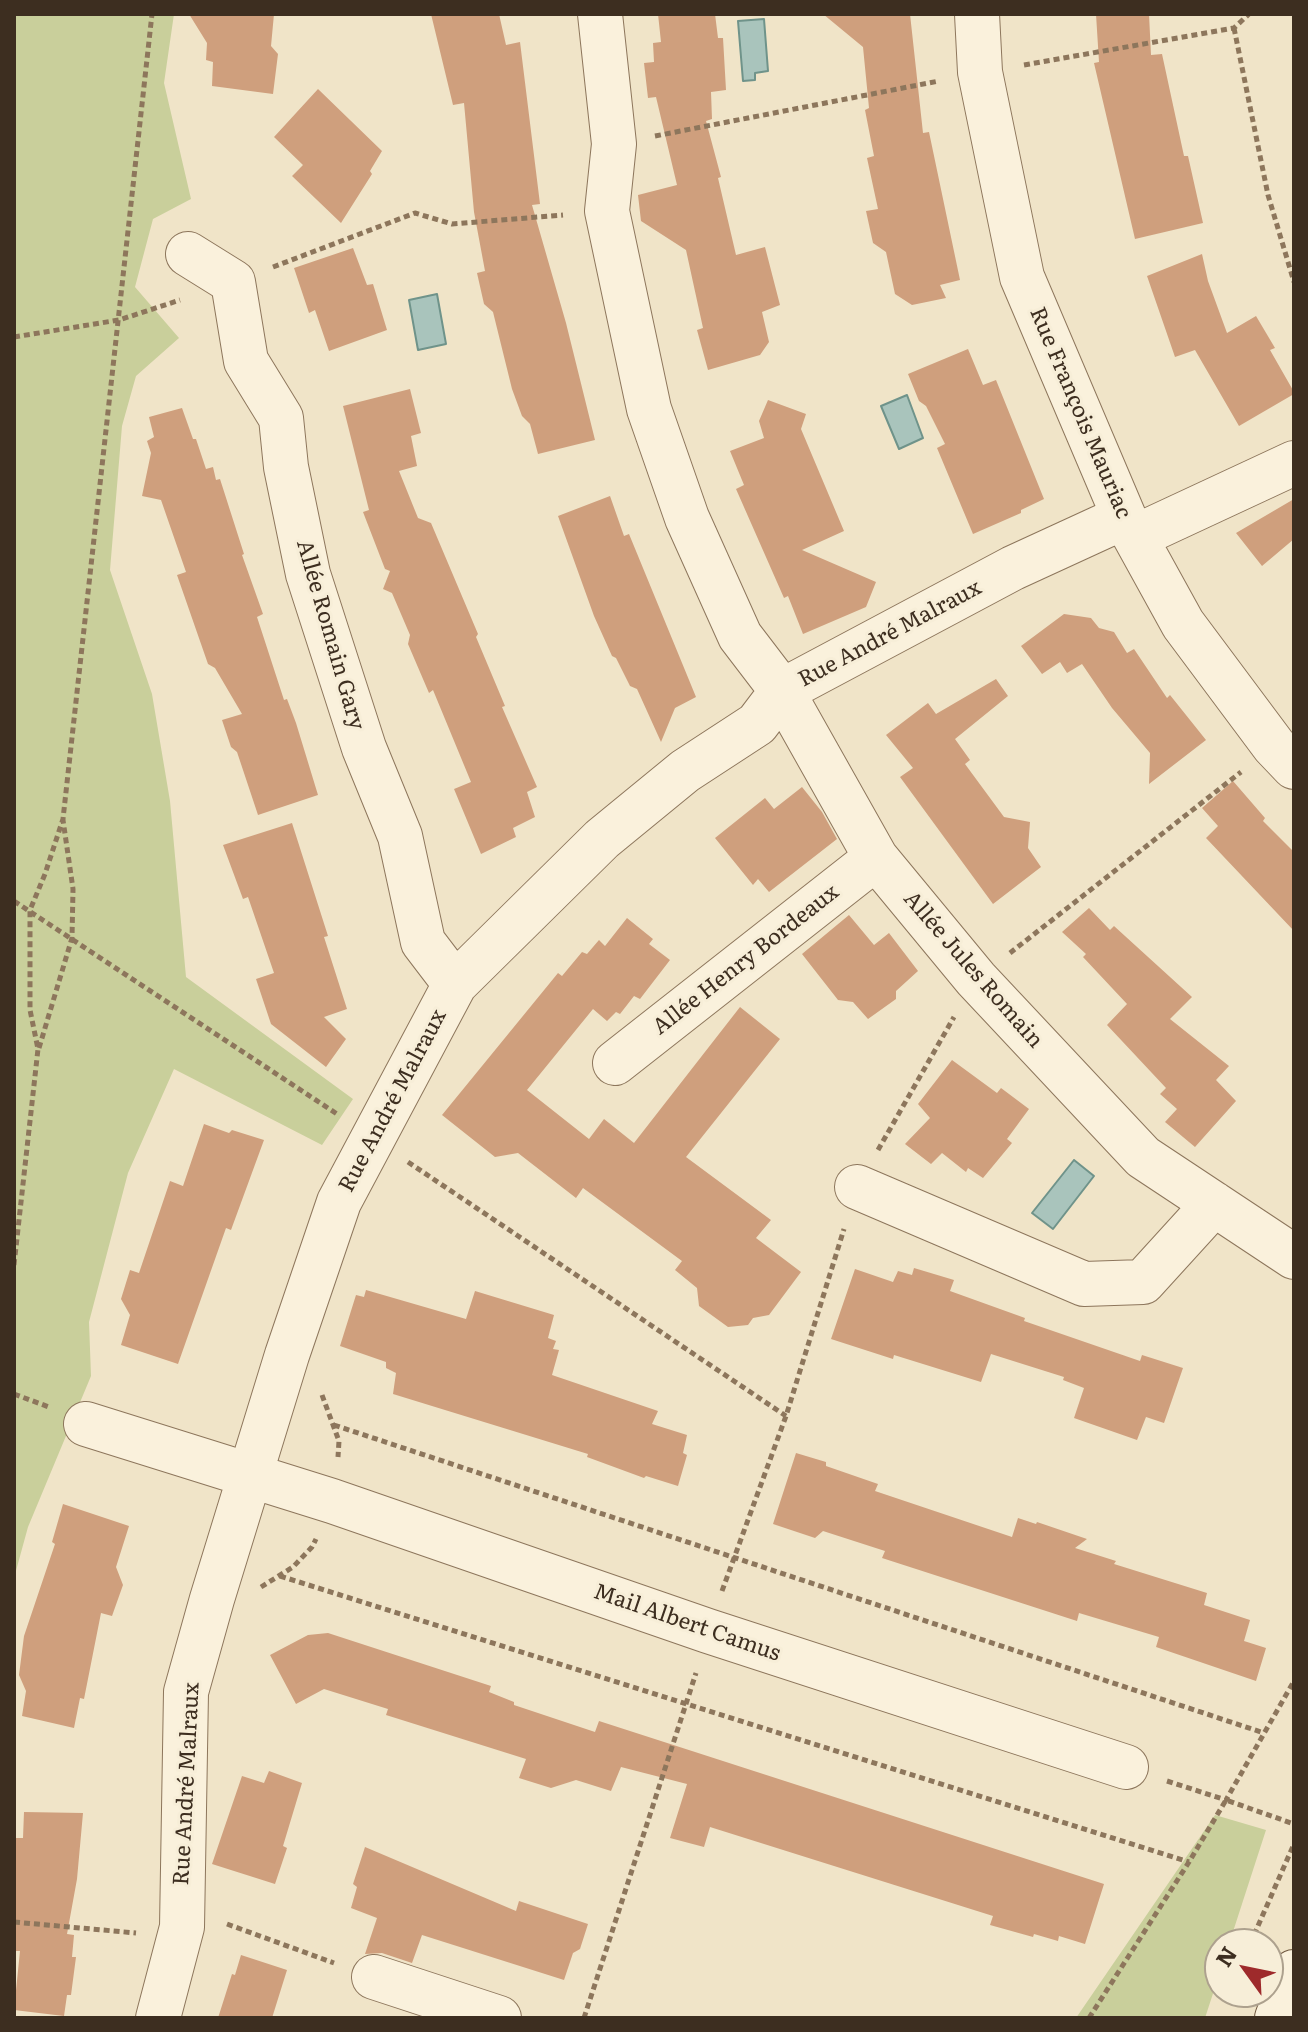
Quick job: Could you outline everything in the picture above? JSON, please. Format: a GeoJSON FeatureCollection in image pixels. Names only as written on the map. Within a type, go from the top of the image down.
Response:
{"type":"FeatureCollection","features":[{"type":"Feature","properties":{"kind":"street","name":"Allée Jules Romain"},"geometry":{"type":"LineString","coordinates":[[600,14],[614,144],[607,211],[649,409],[687,518],[740,636],[782,691],[876,858],[976,979],[1143,1157],[1294,1257]]}},
{"type":"Feature","properties":{"kind":"street","name":"Rue François Mauriac"},"geometry":{"type":"LineString","coordinates":[[977,14],[980,72],[1022,277],[1129,527],[1183,624],[1284,756]]}},
{"type":"Feature","properties":{"kind":"street"},"geometry":{"type":"LineString","coordinates":[[188,254],[233,282]]}},
{"type":"Feature","properties":{"kind":"street","name":"Allée Romain Gary"},"geometry":{"type":"LineString","coordinates":[[233,282],[246,361],[281,418],[286,467],[308,574],[364,748],[400,836],[423,942],[455,984]]}},
{"type":"Feature","properties":{"kind":"street","name":"Rue André Malraux"},"geometry":{"type":"LineString","coordinates":[[158,2018],[182,1927],[186,1692],[250,1477],[339,1202],[455,984],[602,839],[685,771],[757,724],[782,691],[1013,568],[1294,463]]}},
{"type":"Feature","properties":{"kind":"street","name":"Allée Henry Bordeaux"},"geometry":{"type":"LineString","coordinates":[[615,1063],[876,858]]}},
{"type":"Feature","properties":{"kind":"street"},"geometry":{"type":"LineString","coordinates":[[857,1187],[1084,1284],[1143,1282],[1214,1204]]}},
{"type":"Feature","properties":{"kind":"street","name":"Mail Albert Camus"},"geometry":{"type":"LineString","coordinates":[[86,1424],[332,1501],[708,1631],[1126,1767]]}},
{"type":"Feature","properties":{"kind":"street"},"geometry":{"type":"LineString","coordinates":[[1277,2018],[1294,1972]]}},
{"type":"Feature","properties":{"kind":"street"},"geometry":{"type":"LineString","coordinates":[[374,1977],[499,2018]]}},
{"type":"Feature","properties":{"kind":"path"},"geometry":{"type":"LineString","coordinates":[[38,1049],[30,1010],[30,910],[63,819],[152,14]]}},
{"type":"Feature","properties":{"kind":"path"},"geometry":{"type":"LineString","coordinates":[[1234,28],[1268,195],[1294,282]]}},
{"type":"Feature","properties":{"kind":"path"},"geometry":{"type":"LineString","coordinates":[[14,337],[119,320],[233,282],[415,213],[452,224],[607,211]]}},
{"type":"Feature","properties":{"kind":"path"},"geometry":{"type":"LineString","coordinates":[[584,2018],[708,1631],[786,1416],[857,1187],[976,979],[1284,756]]}},
{"type":"Feature","properties":{"kind":"path"},"geometry":{"type":"LineString","coordinates":[[14,1265],[38,1049],[72,938],[73,889],[63,819]]}},
{"type":"Feature","properties":{"kind":"path"},"geometry":{"type":"LineString","coordinates":[[334,1425],[1264,1733]]}},
{"type":"Feature","properties":{"kind":"path"},"geometry":{"type":"LineString","coordinates":[[280,1576],[1189,1862]]}},
{"type":"Feature","properties":{"kind":"path"},"geometry":{"type":"LineString","coordinates":[[1089,2018],[1189,1862],[1294,1681]]}},
{"type":"Feature","properties":{"kind":"path"},"geometry":{"type":"LineString","coordinates":[[1126,1767],[1294,1824]]}},
{"type":"Feature","properties":{"kind":"path"},"geometry":{"type":"LineString","coordinates":[[1257,1928],[1294,1844]]}},
{"type":"Feature","properties":{"kind":"green space"},"geometry":{"type":"Polygon","coordinates":[[[14,14],[174,14],[164,83],[191,199],[153,219],[135,287],[179,338],[136,376],[122,426],[110,570],[152,694],[170,801],[186,977],[353,1099],[322,1145],[174,1069],[128,1173],[89,1322],[91,1376],[28,1527],[14,1578],[14,14]]]}},
{"type":"Feature","properties":{"kind":"green space"},"geometry":{"type":"Polygon","coordinates":[[[1215,1815],[1266,1830],[1234,1928],[1204,1928],[1204,2008],[1208,2008],[1205,2018],[1076,2018],[1215,1815]]]}},
{"type":"Feature","properties":{"kind":"water"},"geometry":{"type":"Polygon","coordinates":[[[764,19],[768,71],[755,73],[755,80],[743,81],[738,21],[764,19]]]}},
{"type":"Feature","properties":{"kind":"water"},"geometry":{"type":"Polygon","coordinates":[[[437,294],[446,344],[418,350],[409,300],[437,294]]]}},
{"type":"Feature","properties":{"kind":"water"},"geometry":{"type":"Polygon","coordinates":[[[907,395],[923,438],[899,449],[881,406],[907,395]]]}},
{"type":"Feature","properties":{"kind":"water"},"geometry":{"type":"Polygon","coordinates":[[[1074,1160],[1094,1176],[1053,1229],[1032,1213],[1074,1160]]]}},
{"type":"Feature","properties":{"kind":"building"},"geometry":{"type":"Polygon","coordinates":[[[189,14],[274,14],[271,46],[278,54],[273,94],[212,86],[213,62],[206,60],[207,43],[189,14]]]}},
{"type":"Feature","properties":{"kind":"building"},"geometry":{"type":"Polygon","coordinates":[[[431,14],[499,14],[506,45],[520,42],[540,204],[532,205],[595,440],[538,454],[530,424],[522,416],[493,312],[484,304],[477,273],[485,271],[474,212],[464,103],[453,105],[431,14]]]}},
{"type":"Feature","properties":{"kind":"building"},"geometry":{"type":"Polygon","coordinates":[[[658,14],[715,14],[718,38],[723,38],[726,90],[711,92],[712,119],[706,121],[721,177],[718,178],[736,255],[765,247],[780,305],[762,312],[769,342],[760,355],[708,370],[697,330],[703,328],[686,250],[641,221],[638,195],[677,185],[656,97],[648,98],[644,63],[654,62],[653,43],[661,42],[658,14]]]}},
{"type":"Feature","properties":{"kind":"building"},"geometry":{"type":"Polygon","coordinates":[[[823,14],[910,14],[923,133],[929,132],[960,280],[940,285],[946,298],[912,305],[895,294],[886,252],[873,243],[866,211],[878,209],[867,158],[874,156],[865,110],[869,108],[863,47],[823,14]]]}},
{"type":"Feature","properties":{"kind":"building"},"geometry":{"type":"Polygon","coordinates":[[[1096,14],[1149,14],[1151,55],[1162,54],[1184,156],[1188,156],[1203,223],[1135,239],[1094,63],[1099,62],[1096,14]]]}},
{"type":"Feature","properties":{"kind":"building"},"geometry":{"type":"Polygon","coordinates":[[[318,89],[382,151],[370,171],[372,174],[341,223],[292,176],[303,165],[274,137],[318,89]]]}},
{"type":"Feature","properties":{"kind":"building"},"geometry":{"type":"Polygon","coordinates":[[[353,248],[367,285],[373,284],[387,330],[329,351],[315,310],[309,313],[294,268],[353,248]]]}},
{"type":"Feature","properties":{"kind":"building"},"geometry":{"type":"Polygon","coordinates":[[[1202,254],[1208,281],[1227,333],[1256,316],[1275,348],[1270,350],[1294,392],[1239,426],[1195,350],[1175,357],[1147,276],[1202,254]]]}},
{"type":"Feature","properties":{"kind":"building"},"geometry":{"type":"Polygon","coordinates":[[[968,349],[983,385],[996,380],[1044,499],[973,534],[937,448],[945,444],[926,406],[919,401],[908,374],[968,349]]]}},
{"type":"Feature","properties":{"kind":"building"},"geometry":{"type":"Polygon","coordinates":[[[410,389],[421,433],[411,436],[417,466],[399,471],[418,518],[431,523],[478,634],[476,637],[505,706],[502,707],[537,787],[527,792],[535,817],[513,828],[516,837],[481,854],[454,789],[471,782],[433,690],[429,693],[408,644],[410,635],[392,593],[383,589],[390,571],[385,569],[363,512],[369,510],[343,406],[410,389]]]}},
{"type":"Feature","properties":{"kind":"building"},"geometry":{"type":"Polygon","coordinates":[[[768,400],[806,414],[801,429],[844,531],[802,550],[876,582],[866,607],[803,634],[736,489],[744,485],[730,451],[764,438],[759,421],[768,400]]]}},
{"type":"Feature","properties":{"kind":"building"},"geometry":{"type":"Polygon","coordinates":[[[182,408],[206,469],[213,467],[216,480],[220,479],[263,614],[257,617],[284,700],[287,699],[296,723],[318,795],[258,815],[237,752],[231,747],[222,720],[242,714],[215,668],[208,664],[177,575],[186,572],[161,500],[142,496],[151,453],[147,441],[154,437],[149,417],[182,408]]]}},
{"type":"Feature","properties":{"kind":"building"},"geometry":{"type":"Polygon","coordinates":[[[610,496],[624,536],[629,534],[696,697],[675,708],[661,742],[637,689],[630,686],[616,658],[612,656],[558,516],[610,496]]]}},
{"type":"Feature","properties":{"kind":"building"},"geometry":{"type":"Polygon","coordinates":[[[1294,499],[1294,539],[1262,566],[1236,533],[1294,499]]]}},
{"type":"Feature","properties":{"kind":"building"},"geometry":{"type":"Polygon","coordinates":[[[1064,614],[1091,618],[1099,628],[1114,632],[1127,653],[1134,649],[1167,698],[1170,695],[1206,740],[1149,784],[1150,753],[1112,708],[1082,664],[1067,673],[1060,662],[1042,674],[1021,646],[1064,614]]]}},
{"type":"Feature","properties":{"kind":"building"},"geometry":{"type":"Polygon","coordinates":[[[996,679],[1008,696],[955,739],[970,760],[965,764],[1004,817],[1030,822],[1028,848],[1041,867],[993,904],[900,777],[913,768],[886,735],[928,703],[936,714],[996,679]]]}},
{"type":"Feature","properties":{"kind":"building"},"geometry":{"type":"Polygon","coordinates":[[[1233,781],[1265,818],[1263,821],[1294,852],[1294,931],[1206,838],[1218,826],[1202,808],[1233,781]]]}},
{"type":"Feature","properties":{"kind":"building"},"geometry":{"type":"Polygon","coordinates":[[[802,787],[822,812],[837,839],[769,892],[758,879],[753,885],[715,838],[765,798],[774,809],[802,787]]]}},
{"type":"Feature","properties":{"kind":"building"},"geometry":{"type":"Polygon","coordinates":[[[292,823],[328,936],[324,937],[347,1009],[324,1017],[346,1039],[326,1067],[271,1024],[256,979],[274,973],[248,897],[243,899],[223,845],[292,823]]]}},
{"type":"Feature","properties":{"kind":"building"},"geometry":{"type":"Polygon","coordinates":[[[1089,908],[1110,930],[1114,926],[1192,997],[1170,1019],[1229,1066],[1216,1080],[1236,1101],[1195,1147],[1165,1122],[1177,1109],[1160,1094],[1166,1088],[1107,1025],[1127,1004],[1083,957],[1086,954],[1062,932],[1089,908]]]}},
{"type":"Feature","properties":{"kind":"building"},"geometry":{"type":"Polygon","coordinates":[[[849,915],[874,945],[889,933],[918,971],[896,991],[896,999],[868,1019],[853,1002],[838,1000],[802,954],[849,915]]]}},
{"type":"Feature","properties":{"kind":"building"},"geometry":{"type":"Polygon","coordinates":[[[627,918],[653,939],[649,944],[670,960],[640,999],[634,996],[620,1014],[616,1012],[607,1021],[593,1009],[527,1090],[589,1139],[604,1119],[634,1143],[740,1007],[780,1039],[686,1157],[771,1220],[756,1238],[801,1272],[769,1315],[753,1318],[748,1325],[728,1327],[699,1306],[697,1288],[675,1270],[682,1261],[583,1188],[576,1198],[518,1153],[495,1157],[442,1115],[558,973],[562,976],[582,952],[587,954],[599,940],[605,946],[627,918]]]}},
{"type":"Feature","properties":{"kind":"building"},"geometry":{"type":"Polygon","coordinates":[[[952,1060],[997,1093],[1001,1088],[1029,1109],[1007,1139],[1012,1143],[983,1178],[968,1168],[966,1172],[942,1153],[931,1164],[905,1144],[930,1118],[918,1104],[952,1060]]]}},
{"type":"Feature","properties":{"kind":"building"},"geometry":{"type":"Polygon","coordinates":[[[204,1124],[264,1140],[231,1230],[226,1228],[178,1364],[121,1345],[130,1315],[121,1299],[130,1270],[139,1273],[170,1181],[183,1186],[204,1124]]]}},
{"type":"Feature","properties":{"kind":"building"},"geometry":{"type":"Polygon","coordinates":[[[914,1268],[954,1280],[950,1291],[1025,1318],[1024,1321],[1140,1361],[1142,1355],[1183,1368],[1164,1423],[1146,1417],[1137,1440],[1074,1418],[1084,1388],[1063,1380],[1064,1377],[991,1354],[981,1382],[831,1339],[855,1269],[893,1282],[898,1271],[912,1275],[914,1268]]]}},
{"type":"Feature","properties":{"kind":"building"},"geometry":{"type":"Polygon","coordinates":[[[366,1290],[466,1319],[475,1291],[554,1315],[548,1338],[556,1341],[553,1349],[559,1350],[552,1375],[658,1411],[652,1424],[687,1435],[683,1453],[687,1455],[678,1486],[646,1476],[644,1478],[587,1457],[588,1454],[393,1394],[396,1373],[386,1368],[386,1362],[340,1346],[356,1295],[364,1297],[366,1290]]]}},
{"type":"Feature","properties":{"kind":"building"},"geometry":{"type":"Polygon","coordinates":[[[796,1453],[878,1484],[875,1491],[1012,1537],[1018,1518],[1087,1539],[1075,1548],[1116,1561],[1114,1564],[1207,1593],[1204,1605],[1250,1620],[1244,1641],[1266,1648],[1256,1681],[1156,1647],[1159,1637],[1079,1613],[1077,1621],[882,1558],[885,1551],[823,1531],[815,1538],[773,1524],[796,1453]]]}},
{"type":"Feature","properties":{"kind":"building"},"geometry":{"type":"Polygon","coordinates":[[[63,1504],[129,1526],[116,1567],[123,1585],[112,1616],[101,1613],[84,1699],[80,1698],[74,1728],[22,1716],[26,1691],[19,1675],[24,1636],[55,1544],[52,1542],[63,1504]]]}},
{"type":"Feature","properties":{"kind":"building"},"geometry":{"type":"Polygon","coordinates":[[[328,1633],[491,1686],[489,1692],[514,1702],[514,1705],[595,1732],[599,1721],[1104,1884],[1085,1944],[1059,1936],[1058,1941],[1034,1934],[1033,1937],[990,1925],[993,1916],[710,1827],[704,1847],[670,1838],[687,1784],[621,1767],[611,1791],[576,1780],[551,1788],[519,1778],[526,1759],[386,1715],[388,1709],[324,1689],[296,1704],[270,1655],[308,1635],[328,1633]]]}},
{"type":"Feature","properties":{"kind":"building"},"geometry":{"type":"Polygon","coordinates":[[[269,1771],[302,1783],[275,1884],[212,1864],[242,1776],[264,1783],[269,1771]]]}},
{"type":"Feature","properties":{"kind":"building"},"geometry":{"type":"Polygon","coordinates":[[[24,1812],[83,1813],[77,1879],[67,1934],[74,1935],[72,1957],[76,1957],[71,1995],[67,1995],[64,2016],[14,2010],[20,1951],[14,1951],[14,1838],[23,1838],[24,1812]]]}},
{"type":"Feature","properties":{"kind":"building"},"geometry":{"type":"Polygon","coordinates":[[[365,1847],[516,1911],[519,1901],[588,1924],[580,1949],[573,1953],[564,1980],[422,1935],[412,1963],[382,1953],[365,1954],[377,1918],[351,1908],[357,1887],[353,1884],[365,1847]]]}},
{"type":"Feature","properties":{"kind":"building"},"geometry":{"type":"Polygon","coordinates":[[[241,1955],[287,1970],[272,2018],[218,2018],[241,1955]]]}}]}
